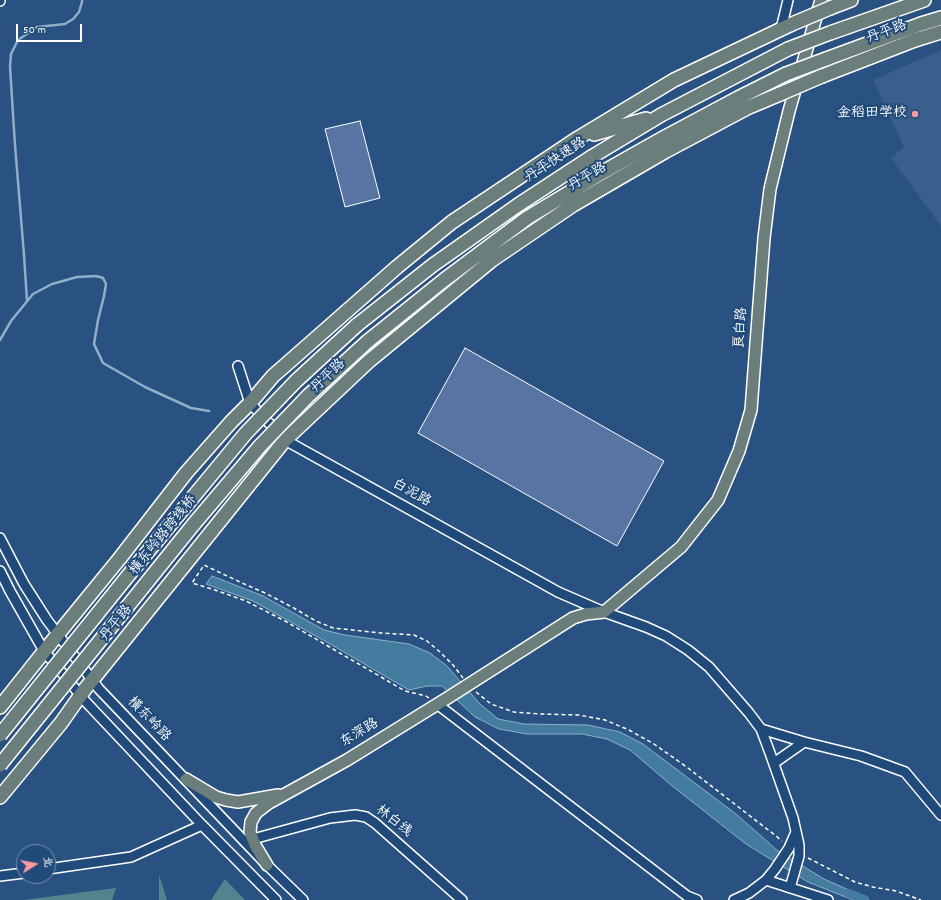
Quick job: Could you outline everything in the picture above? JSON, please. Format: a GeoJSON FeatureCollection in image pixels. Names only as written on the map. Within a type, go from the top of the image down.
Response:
{"type":"FeatureCollection","features":[{"type":"Feature","properties":{"kind":"highway"},"geometry":{"type":"LineString","coordinates":[[0,707],[186,474],[231,422],[250,403],[273,376],[397,267],[452,222],[578,138],[674,80],[787,26],[826,4],[851,0]]}},
{"type":"Feature","properties":{"kind":"highway","name":"丹平快速路"},"geometry":{"type":"LineString","coordinates":[[357,325],[433,265],[518,205],[661,114],[788,49],[924,0]]}},
{"type":"Feature","properties":{"kind":"highway"},"geometry":{"type":"LineString","coordinates":[[614,181],[665,137],[786,74],[921,24],[941,20]]}},
{"type":"Feature","properties":{"kind":"highway","name":"丹平路"},"geometry":{"type":"LineString","coordinates":[[0,797],[285,440],[369,361],[492,260],[573,206],[614,181],[666,151],[750,107],[822,76],[914,40],[941,32]]}},
{"type":"Feature","properties":{"kind":"highway"},"geometry":{"type":"LineString","coordinates":[[578,138],[661,114]]}},
{"type":"Feature","properties":{"kind":"highway","name":"横东岭路跨线桥"},"geometry":{"type":"LineString","coordinates":[[0,765],[175,547],[260,446],[308,396],[368,341],[444,280],[527,218],[602,172],[665,137]]}},
{"type":"Feature","properties":{"kind":"highway","name":"横东岭路跨线桥"},"geometry":{"type":"LineString","coordinates":[[0,735],[136,566],[246,433],[296,381],[357,325]]}},
{"type":"Feature","properties":{"kind":"main road","name":"良白路"},"geometry":{"type":"LineString","coordinates":[[604,612],[681,548],[718,500],[739,451],[751,410],[764,238],[770,189],[789,111],[826,4]]}},
{"type":"Feature","properties":{"kind":"main road"},"geometry":{"type":"LineString","coordinates":[[468,684],[573,618],[586,614],[604,612]]}},
{"type":"Feature","properties":{"kind":"main road","name":"东深路"},"geometry":{"type":"LineString","coordinates":[[267,865],[255,845],[248,840],[251,822],[256,813],[284,794],[347,760],[468,684]]}},
{"type":"Feature","properties":{"kind":"main road","name":"东深路"},"geometry":{"type":"LineString","coordinates":[[186,778],[216,797],[238,802],[284,794]]}},
{"type":"Feature","properties":{"kind":"street"},"geometry":{"type":"LineString","coordinates":[[787,26],[788,0]]}},
{"type":"Feature","properties":{"kind":"street","name":"白泥路"},"geometry":{"type":"LineString","coordinates":[[238,366],[250,403],[285,440],[552,588],[604,612],[666,636],[688,650],[709,667],[761,729],[793,818],[799,845],[799,856]]}},
{"type":"Feature","properties":{"kind":"street","name":"横东岭路"},"geometry":{"type":"LineString","coordinates":[[0,538],[24,584],[47,620],[99,689],[248,840]]}},
{"type":"Feature","properties":{"kind":"street"},"geometry":{"type":"LineString","coordinates":[[0,571],[44,651],[80,695],[202,825],[276,900]]}},
{"type":"Feature","properties":{"kind":"street"},"geometry":{"type":"LineString","coordinates":[[437,704],[687,896],[697,900]]}},
{"type":"Feature","properties":{"kind":"street"},"geometry":{"type":"LineString","coordinates":[[761,729],[804,742],[861,756],[905,772],[941,815]]}},
{"type":"Feature","properties":{"kind":"street"},"geometry":{"type":"LineString","coordinates":[[774,763],[804,742]]}},
{"type":"Feature","properties":{"kind":"street","name":"林白线"},"geometry":{"type":"LineString","coordinates":[[248,840],[330,818],[355,815],[366,817],[375,822],[462,900]]}},
{"type":"Feature","properties":{"kind":"street"},"geometry":{"type":"LineString","coordinates":[[56,868],[131,856],[202,825]]}},
{"type":"Feature","properties":{"kind":"street"},"geometry":{"type":"LineString","coordinates":[[734,900],[749,893],[766,880],[789,848],[796,832]]}},
{"type":"Feature","properties":{"kind":"street"},"geometry":{"type":"LineString","coordinates":[[791,884],[799,856]]}},
{"type":"Feature","properties":{"kind":"street"},"geometry":{"type":"LineString","coordinates":[[267,865],[303,900]]}},
{"type":"Feature","properties":{"kind":"street"},"geometry":{"type":"LineString","coordinates":[[0,876],[16,874]]}},
{"type":"Feature","properties":{"kind":"street"},"geometry":{"type":"LineString","coordinates":[[766,880],[791,884],[828,900]]}},
{"type":"Feature","properties":{"kind":"path"},"geometry":{"type":"LineString","coordinates":[[437,704],[426,696],[406,691],[246,600],[192,583],[204,565],[265,593],[316,621],[333,628],[414,635],[427,641],[440,652],[453,665],[468,684],[491,704],[514,712],[579,716],[605,720],[629,730],[654,744],[688,768],[776,836],[789,848]]}},
{"type":"Feature","properties":{"kind":"path"},"geometry":{"type":"LineString","coordinates":[[799,856],[805,856],[855,882],[896,891],[921,900]]}},
{"type":"Feature","properties":{"kind":"shaded area","name":"金稻田学校"},"geometry":{"type":"Polygon","coordinates":[[[941,50],[941,226],[891,158],[904,147],[873,80],[941,50]]]}},
{"type":"Feature","properties":{"kind":"shaded area"},"geometry":{"type":"Polygon","coordinates":[[[212,576],[263,596],[324,630],[345,635],[409,644],[430,653],[447,666],[480,704],[498,719],[524,724],[588,725],[620,732],[643,744],[736,814],[778,851],[824,879],[860,895],[857,900],[853,900],[808,882],[746,844],[671,785],[630,750],[607,739],[582,734],[527,734],[499,729],[475,717],[442,686],[427,686],[409,690],[253,601],[206,584],[212,576]]]}},
{"type":"Feature","properties":{"kind":"green space"},"geometry":{"type":"Polygon","coordinates":[[[159,875],[167,900],[159,900],[159,875]]]}},
{"type":"Feature","properties":{"kind":"green space"},"geometry":{"type":"Polygon","coordinates":[[[225,879],[245,900],[211,900],[225,879]]]}},
{"type":"Feature","properties":{"kind":"green space"},"geometry":{"type":"Polygon","coordinates":[[[116,888],[112,900],[23,900],[116,888]]]}},
{"type":"Feature","properties":{"kind":"building"},"geometry":{"type":"Polygon","coordinates":[[[360,121],[380,198],[345,207],[325,129],[360,121]]]}},
{"type":"Feature","properties":{"kind":"building"},"geometry":{"type":"Polygon","coordinates":[[[465,348],[664,461],[617,546],[418,433],[465,348]]]}},
{"type":"Feature","properties":{"kind":"waterway"},"geometry":{"type":"LineString","coordinates":[[27,301],[15,145],[10,66],[11,54],[18,40],[37,27],[65,24],[73,19],[79,12],[82,0]]}},
{"type":"Feature","properties":{"kind":"waterway"},"geometry":{"type":"LineString","coordinates":[[0,340],[11,321],[33,294],[52,284],[77,277],[96,276],[103,278],[106,284],[94,344],[103,363],[145,387],[191,408],[209,411]]}},
{"type":"Feature","properties":{"kind":"waterway"},"geometry":{"type":"LineString","coordinates":[[848,893],[865,900]]}},
{"type":"Feature","properties":{"kind":"place","name":"金稻田学校"},"geometry":{"type":"Point","coordinates":[915,114]}}]}
